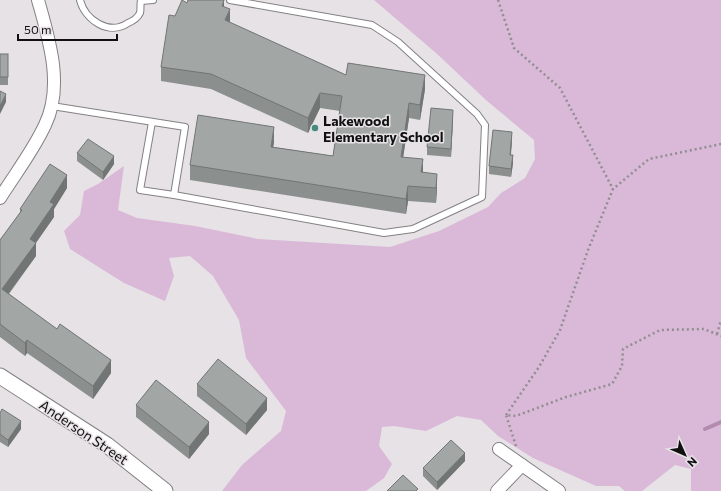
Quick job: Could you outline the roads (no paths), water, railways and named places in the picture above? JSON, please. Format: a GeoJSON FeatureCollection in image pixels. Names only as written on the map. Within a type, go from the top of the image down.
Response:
{"type":"FeatureCollection","features":[{"type":"Feature","properties":{"kind":"street"},"geometry":{"type":"LineString","coordinates":[[0,198],[36,142],[46,124],[52,106],[54,76],[48,37],[38,0]]}},
{"type":"Feature","properties":{"kind":"street","name":"Anderson Street"},"geometry":{"type":"LineString","coordinates":[[0,376],[107,445],[165,491]]}},
{"type":"Feature","properties":{"kind":"street"},"geometry":{"type":"LineString","coordinates":[[499,449],[559,491]]}},
{"type":"Feature","properties":{"kind":"street"},"geometry":{"type":"LineString","coordinates":[[497,491],[522,465]]}},
{"type":"Feature","properties":{"kind":"lane"},"geometry":{"type":"LineString","coordinates":[[80,0],[83,10],[94,20],[105,27],[113,29],[124,26],[134,20],[140,12],[141,1],[153,0]]}},
{"type":"Feature","properties":{"kind":"lane"},"geometry":{"type":"LineString","coordinates":[[152,122],[140,190],[384,233],[412,229],[482,197],[485,125],[477,114],[398,42],[372,25],[230,0]]}},
{"type":"Feature","properties":{"kind":"lane"},"geometry":{"type":"LineString","coordinates":[[52,106],[185,127],[174,195]]}},
{"type":"Feature","properties":{"kind":"waterway"},"geometry":{"type":"LineString","coordinates":[[705,429],[721,422]]}},
{"type":"Feature","properties":{"kind":"place","name":"Lakewood Elementary School"},"geometry":{"type":"Point","coordinates":[315,128]}}]}
